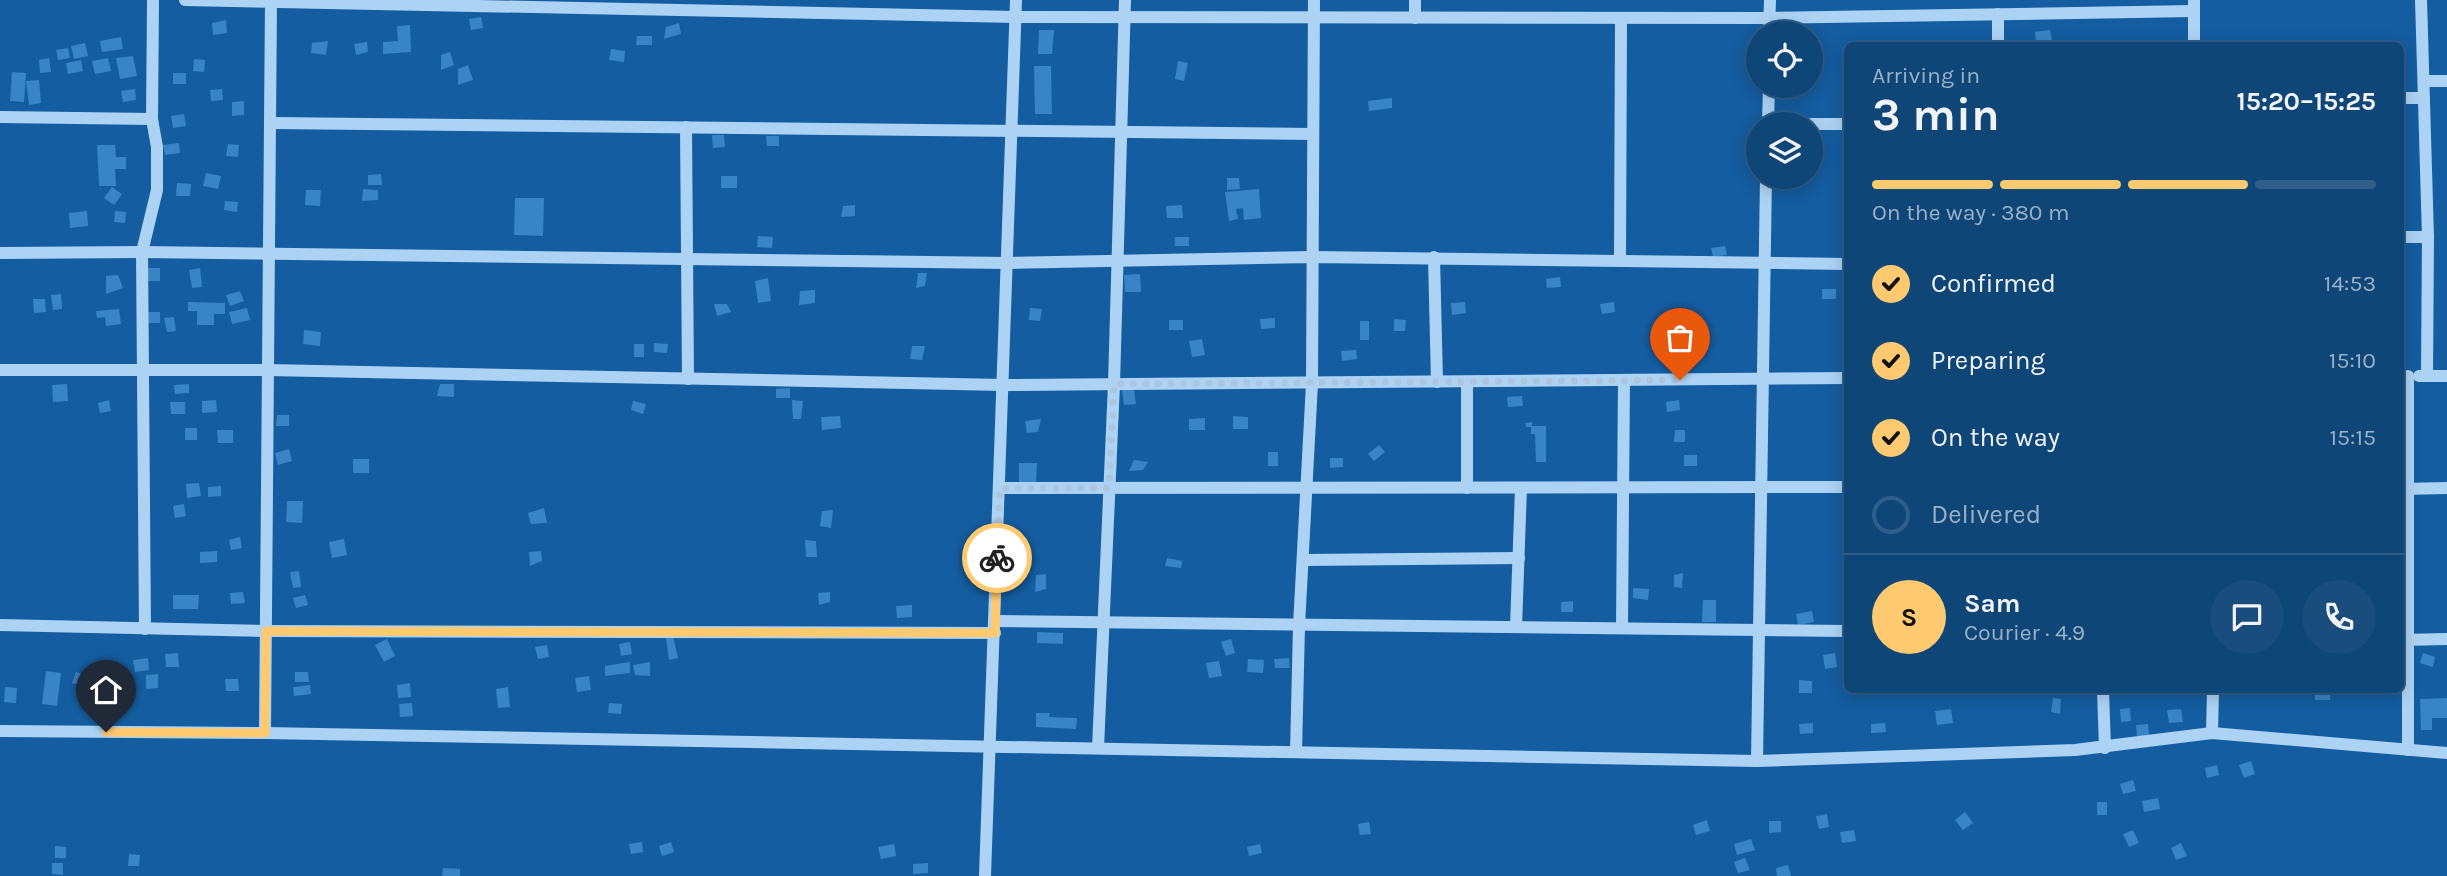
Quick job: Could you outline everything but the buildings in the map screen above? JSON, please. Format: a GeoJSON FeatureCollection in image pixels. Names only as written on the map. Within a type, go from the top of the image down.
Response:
{"type":"FeatureCollection","features":[{"type":"Feature","properties":{"kind":"street"},"geometry":{"type":"LineString","coordinates":[[145,629],[142,252],[157,190],[158,147],[152,119],[153,0]]}},
{"type":"Feature","properties":{"kind":"street"},"geometry":{"type":"LineString","coordinates":[[185,0],[678,5],[1016,17],[1314,18],[1998,15],[2073,7],[2194,6],[2194,42]]}},
{"type":"Feature","properties":{"kind":"street"},"geometry":{"type":"LineString","coordinates":[[985,876],[1016,0]]}},
{"type":"Feature","properties":{"kind":"street"},"geometry":{"type":"LineString","coordinates":[[1098,748],[1114,384],[1125,0]]}},
{"type":"Feature","properties":{"kind":"street"},"geometry":{"type":"LineString","coordinates":[[1296,752],[1299,626],[1309,487],[1312,383],[1314,0]]}},
{"type":"Feature","properties":{"kind":"street"},"geometry":{"type":"LineString","coordinates":[[1415,0],[1415,18]]}},
{"type":"Feature","properties":{"kind":"street"},"geometry":{"type":"LineString","coordinates":[[1770,0],[1770,21]]}},
{"type":"Feature","properties":{"kind":"street"},"geometry":{"type":"LineString","coordinates":[[2421,0],[2428,237],[2427,376]]}},
{"type":"Feature","properties":{"kind":"street"},"geometry":{"type":"LineString","coordinates":[[265,733],[271,1]]}},
{"type":"Feature","properties":{"kind":"street"},"geometry":{"type":"LineString","coordinates":[[1998,15],[1998,42]]}},
{"type":"Feature","properties":{"kind":"street"},"geometry":{"type":"LineString","coordinates":[[1620,18],[1620,261]]}},
{"type":"Feature","properties":{"kind":"street"},"geometry":{"type":"LineString","coordinates":[[2424,80],[2447,81]]}},
{"type":"Feature","properties":{"kind":"street"},"geometry":{"type":"LineString","coordinates":[[2404,98],[2424,97]]}},
{"type":"Feature","properties":{"kind":"street"},"geometry":{"type":"LineString","coordinates":[[0,117],[152,119]]}},
{"type":"Feature","properties":{"kind":"street"},"geometry":{"type":"LineString","coordinates":[[272,123],[1313,134]]}},
{"type":"Feature","properties":{"kind":"street"},"geometry":{"type":"LineString","coordinates":[[1823,124],[1844,124]]}},
{"type":"Feature","properties":{"kind":"street"},"geometry":{"type":"LineString","coordinates":[[686,127],[688,379]]}},
{"type":"Feature","properties":{"kind":"street"},"geometry":{"type":"LineString","coordinates":[[1757,761],[1766,189]]}},
{"type":"Feature","properties":{"kind":"street"},"geometry":{"type":"LineString","coordinates":[[2404,237],[2428,237]]}},
{"type":"Feature","properties":{"kind":"street"},"geometry":{"type":"LineString","coordinates":[[0,253],[142,252],[1008,264],[1313,257],[1844,264]]}},
{"type":"Feature","properties":{"kind":"street"},"geometry":{"type":"LineString","coordinates":[[1434,257],[1437,382]]}},
{"type":"Feature","properties":{"kind":"street"},"geometry":{"type":"LineString","coordinates":[[0,370],[268,370],[1003,385],[1844,378]]}},
{"type":"Feature","properties":{"kind":"street"},"geometry":{"type":"LineString","coordinates":[[2447,376],[2405,376],[2404,489],[2447,488]]}},
{"type":"Feature","properties":{"kind":"street"},"geometry":{"type":"LineString","coordinates":[[1622,628],[1624,380]]}},
{"type":"Feature","properties":{"kind":"street"},"geometry":{"type":"LineString","coordinates":[[1467,382],[1467,488]]}},
{"type":"Feature","properties":{"kind":"street"},"geometry":{"type":"LineString","coordinates":[[1000,488],[1844,487]]}},
{"type":"Feature","properties":{"kind":"street"},"geometry":{"type":"LineString","coordinates":[[1516,627],[1521,488]]}},
{"type":"Feature","properties":{"kind":"street"},"geometry":{"type":"LineString","coordinates":[[1304,560],[1519,558]]}},
{"type":"Feature","properties":{"kind":"street"},"geometry":{"type":"LineString","coordinates":[[0,625],[266,631],[995,627],[1103,623],[1844,631]]}},
{"type":"Feature","properties":{"kind":"street"},"geometry":{"type":"LineString","coordinates":[[2404,640],[2447,639]]}},
{"type":"Feature","properties":{"kind":"street"},"geometry":{"type":"LineString","coordinates":[[2404,662],[2408,750]]}},
{"type":"Feature","properties":{"kind":"street"},"geometry":{"type":"LineString","coordinates":[[2104,693],[2105,748]]}},
{"type":"Feature","properties":{"kind":"street"},"geometry":{"type":"LineString","coordinates":[[2213,693],[2213,733]]}},
{"type":"Feature","properties":{"kind":"street"},"geometry":{"type":"LineString","coordinates":[[0,732],[265,733],[1757,761],[1942,757],[2105,748],[2213,733],[2447,753]]}},
{"type":"Feature","properties":{"kind":"way so far"},"geometry":{"type":"LineString","coordinates":[[997,558],[1000,488],[1109,488],[1114,384],[1680,380]]}},
{"type":"Feature","properties":{"kind":"route"},"geometry":{"type":"LineString","coordinates":[[106,732],[265,733],[266,631],[995,633],[997,558]]}}]}
